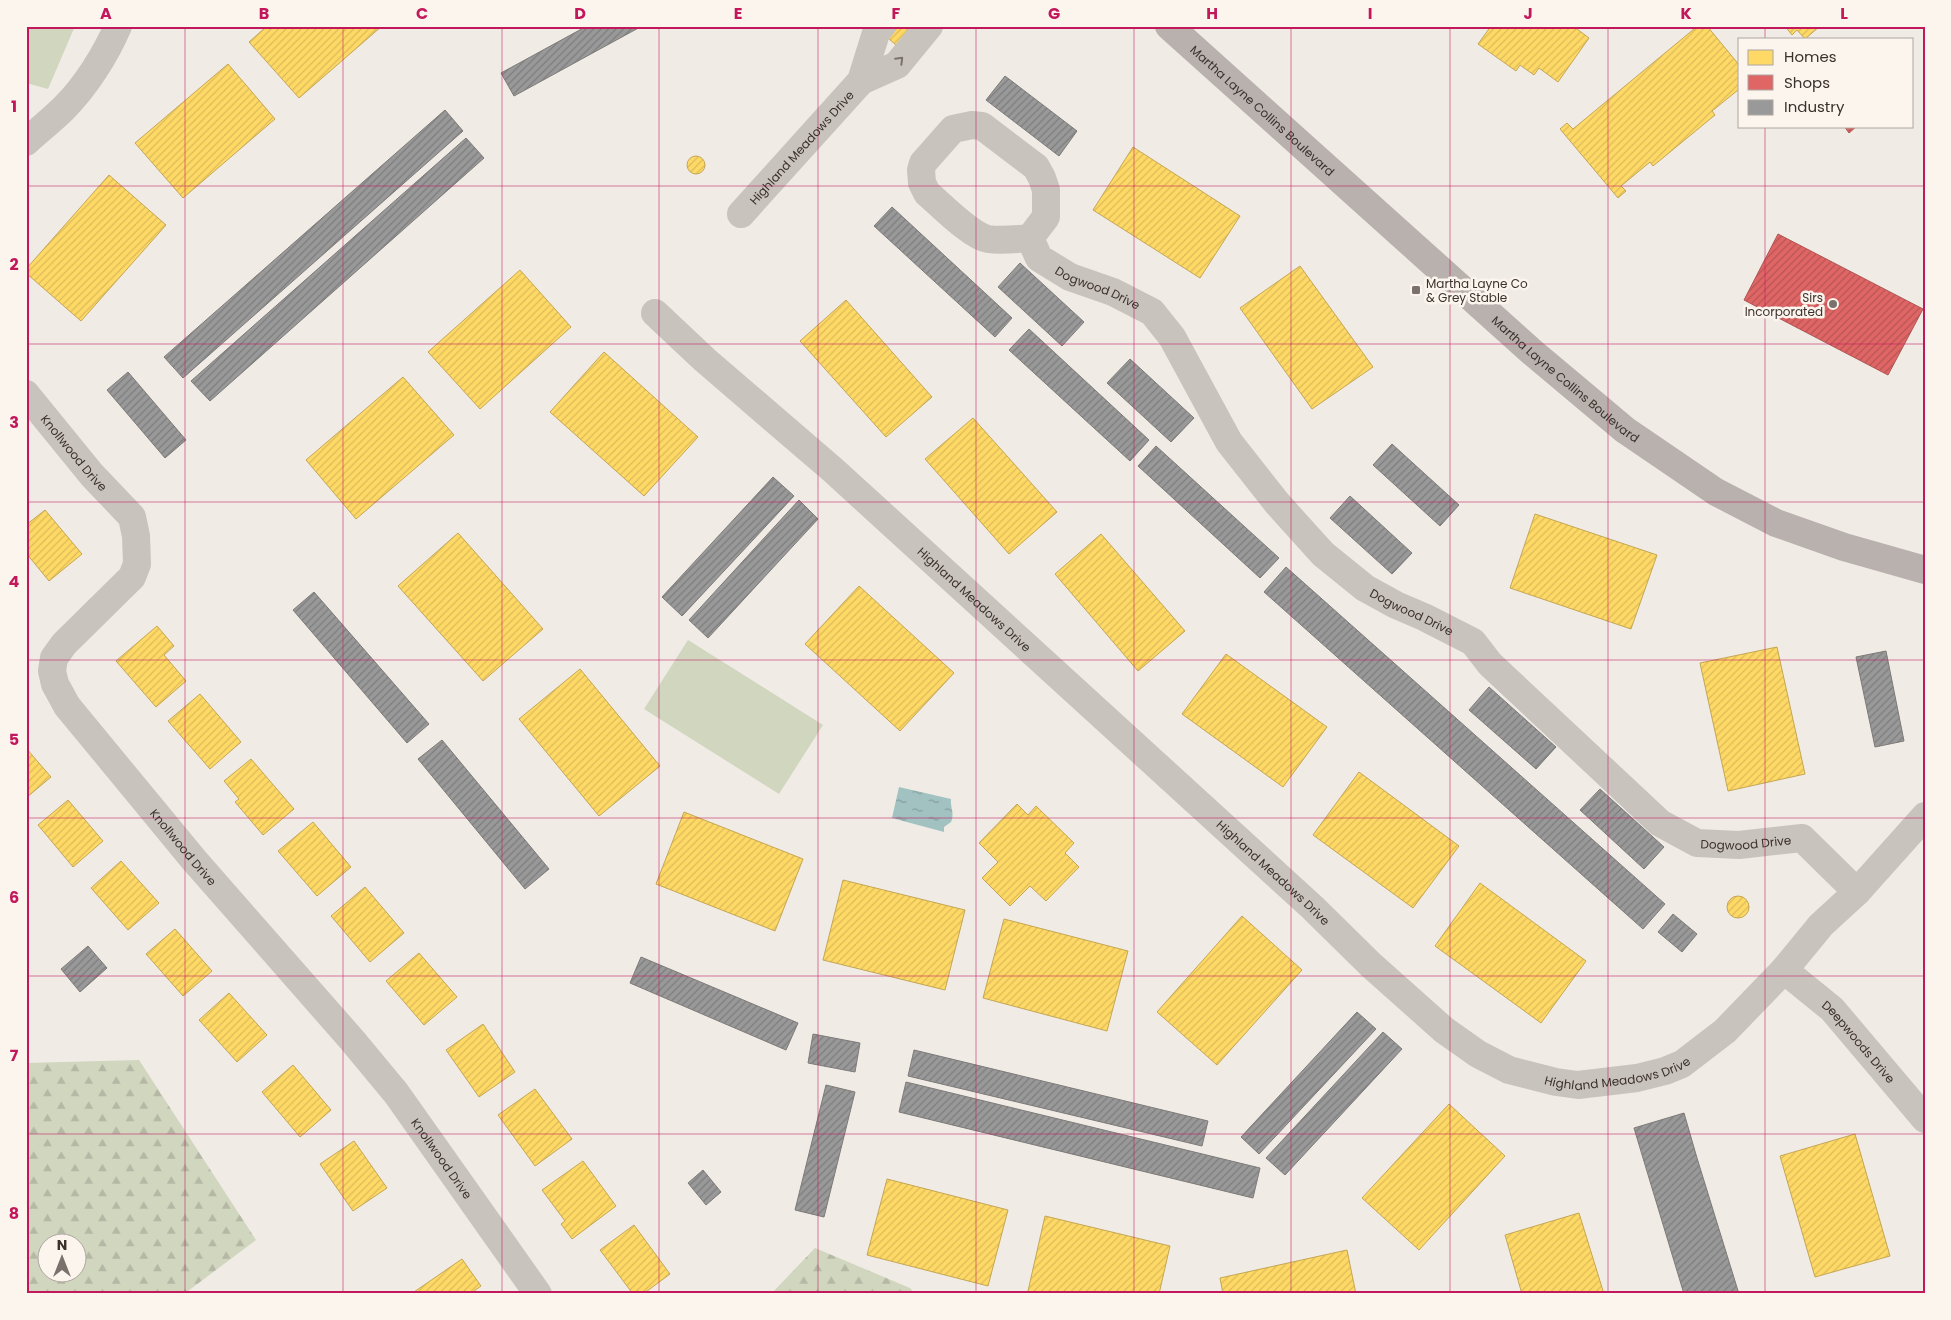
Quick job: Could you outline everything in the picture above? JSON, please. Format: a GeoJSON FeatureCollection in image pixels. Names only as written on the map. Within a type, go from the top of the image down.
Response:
{"type":"FeatureCollection","features":[{"type":"Feature","properties":{"kind":"main road","name":"Martha Layne Collins Boulevard"},"geometry":{"type":"LineString","coordinates":[[1169,26],[1532,352],[1625,430],[1716,492],[1776,523],[1844,547],[1925,570]]}},
{"type":"Feature","properties":{"kind":"street"},"geometry":{"type":"LineString","coordinates":[[26,142],[65,107],[96,67],[112,41],[118,26]]}},
{"type":"Feature","properties":{"kind":"street","name":"Highland Meadows Drive"},"geometry":{"type":"LineString","coordinates":[[861,81],[876,33],[882,26]]}},
{"type":"Feature","properties":{"kind":"street","name":"Highland Meadows Drive"},"geometry":{"type":"LineString","coordinates":[[741,214],[861,81],[898,65],[929,26]]}},
{"type":"Feature","properties":{"kind":"street"},"geometry":{"type":"LineString","coordinates":[[972,125],[982,126],[1036,166],[1046,190],[1048,204],[1046,218],[1030,238],[1001,240],[987,239],[977,235],[927,193],[922,183],[921,170],[924,163],[953,129],[972,125]]}},
{"type":"Feature","properties":{"kind":"street","name":"Dogwood Drive"},"geometry":{"type":"LineString","coordinates":[[1030,238],[1039,258],[1070,276],[1113,292],[1152,312],[1172,337],[1229,442],[1277,503],[1322,554],[1365,588],[1473,642],[1490,664],[1660,823],[1697,843],[1739,845],[1802,838],[1857,892]]}},
{"type":"Feature","properties":{"kind":"street","name":"Highland Meadows Drive"},"geometry":{"type":"LineString","coordinates":[[655,313],[705,360],[833,470],[1444,1030],[1478,1054],[1509,1070],[1556,1082],[1578,1085],[1637,1078],[1665,1071],[1682,1064],[1725,1031],[1784,970],[1821,925],[1857,892],[1925,816]]}},
{"type":"Feature","properties":{"kind":"street","name":"Knollwood Drive"},"geometry":{"type":"LineString","coordinates":[[26,394],[92,475],[132,517],[136,536],[137,564],[132,577],[64,644],[54,658],[52,671],[55,684],[67,706],[194,860],[396,1093],[538,1294]]}},
{"type":"Feature","properties":{"kind":"street","name":"Deepwoods Drive"},"geometry":{"type":"LineString","coordinates":[[1784,970],[1832,1009],[1925,1119]]}},
{"type":"Feature","properties":{"kind":"green space"},"geometry":{"type":"Polygon","coordinates":[[[26,26],[75,26],[48,89],[26,83],[26,26]]]}},
{"type":"Feature","properties":{"kind":"green space"},"geometry":{"type":"Polygon","coordinates":[[[688,640],[823,725],[779,794],[644,709],[688,640]]]}},
{"type":"Feature","properties":{"kind":"green space"},"geometry":{"type":"Polygon","coordinates":[[[139,1060],[256,1240],[184,1294],[26,1294],[26,1063],[139,1060]]]}},
{"type":"Feature","properties":{"kind":"green space"},"geometry":{"type":"Polygon","coordinates":[[[815,1248],[910,1288],[915,1294],[771,1294],[815,1248]]]}},
{"type":"Feature","properties":{"kind":"water"},"geometry":{"type":"Polygon","coordinates":[[[899,787],[951,799],[952,819],[944,827],[944,832],[892,818],[899,787]]]}},
{"type":"Feature","properties":{"kind":"building: Homes"},"geometry":{"type":"Polygon","coordinates":[[[267,26],[382,26],[299,98],[249,42],[267,26]]]}},
{"type":"Feature","properties":{"kind":"building: Homes"},"geometry":{"type":"Polygon","coordinates":[[[899,26],[903,26],[910,32],[897,46],[888,38],[899,26]]]}},
{"type":"Feature","properties":{"kind":"building: Homes"},"geometry":{"type":"Polygon","coordinates":[[[1491,26],[1573,26],[1589,38],[1558,82],[1539,68],[1534,75],[1520,65],[1516,71],[1478,44],[1491,26]]]}},
{"type":"Feature","properties":{"kind":"building: Homes"},"geometry":{"type":"Polygon","coordinates":[[[1692,26],[1707,26],[1738,64],[1738,90],[1712,111],[1715,115],[1653,166],[1650,162],[1621,186],[1626,191],[1618,198],[1560,129],[1567,123],[1573,129],[1694,29],[1692,26]]]}},
{"type":"Feature","properties":{"kind":"building: Homes"},"geometry":{"type":"Polygon","coordinates":[[[1785,26],[1820,26],[1806,38],[1797,30],[1792,35],[1785,26]]]}},
{"type":"Feature","properties":{"kind":"building: Homes"},"geometry":{"type":"Polygon","coordinates":[[[228,64],[275,119],[183,198],[135,143],[228,64]]]}},
{"type":"Feature","properties":{"kind":"building: Homes"},"geometry":{"type":"Polygon","coordinates":[[[1133,147],[1240,216],[1200,278],[1093,210],[1133,147]]]}},
{"type":"Feature","properties":{"kind":"building: Homes"},"geometry":{"type":"Polygon","coordinates":[[[696,156],[702,159],[705,165],[702,171],[696,174],[690,171],[687,165],[690,159],[696,156]]]}},
{"type":"Feature","properties":{"kind":"building: Homes"},"geometry":{"type":"Polygon","coordinates":[[[109,175],[166,225],[81,321],[26,273],[26,269],[109,175]]]}},
{"type":"Feature","properties":{"kind":"building: Homes"},"geometry":{"type":"Polygon","coordinates":[[[1300,266],[1373,367],[1312,409],[1240,308],[1300,266]]]}},
{"type":"Feature","properties":{"kind":"building: Homes"},"geometry":{"type":"Polygon","coordinates":[[[520,270],[571,327],[480,409],[428,352],[520,270]]]}},
{"type":"Feature","properties":{"kind":"building: Homes"},"geometry":{"type":"Polygon","coordinates":[[[846,300],[932,397],[886,437],[800,341],[846,300]]]}},
{"type":"Feature","properties":{"kind":"building: Homes"},"geometry":{"type":"Polygon","coordinates":[[[604,352],[698,437],[644,496],[550,412],[604,352]]]}},
{"type":"Feature","properties":{"kind":"building: Homes"},"geometry":{"type":"Polygon","coordinates":[[[403,377],[454,435],[356,519],[306,460],[403,377]]]}},
{"type":"Feature","properties":{"kind":"building: Homes"},"geometry":{"type":"Polygon","coordinates":[[[973,418],[1057,512],[1009,554],[925,459],[973,418]]]}},
{"type":"Feature","properties":{"kind":"building: Homes"},"geometry":{"type":"Polygon","coordinates":[[[45,510],[82,554],[49,581],[26,553],[26,525],[45,510]]]}},
{"type":"Feature","properties":{"kind":"building: Homes"},"geometry":{"type":"Polygon","coordinates":[[[1535,514],[1657,555],[1631,629],[1510,588],[1535,514]]]}},
{"type":"Feature","properties":{"kind":"building: Homes"},"geometry":{"type":"Polygon","coordinates":[[[458,533],[543,629],[483,681],[398,586],[458,533]]]}},
{"type":"Feature","properties":{"kind":"building: Homes"},"geometry":{"type":"Polygon","coordinates":[[[1101,534],[1185,631],[1138,671],[1055,574],[1101,534]]]}},
{"type":"Feature","properties":{"kind":"building: Homes"},"geometry":{"type":"Polygon","coordinates":[[[859,586],[954,673],[900,731],[805,644],[859,586]]]}},
{"type":"Feature","properties":{"kind":"building: Homes"},"geometry":{"type":"Polygon","coordinates":[[[157,626],[174,646],[164,655],[186,681],[156,707],[116,661],[157,626]]]}},
{"type":"Feature","properties":{"kind":"building: Homes"},"geometry":{"type":"Polygon","coordinates":[[[1777,647],[1805,774],[1728,791],[1700,663],[1777,647]]]}},
{"type":"Feature","properties":{"kind":"building: Homes"},"geometry":{"type":"Polygon","coordinates":[[[1226,654],[1327,727],[1283,787],[1182,714],[1226,654]]]}},
{"type":"Feature","properties":{"kind":"building: Homes"},"geometry":{"type":"Polygon","coordinates":[[[580,669],[660,766],[599,816],[519,719],[580,669]]]}},
{"type":"Feature","properties":{"kind":"building: Homes"},"geometry":{"type":"Polygon","coordinates":[[[200,694],[241,742],[210,769],[168,721],[200,694]]]}},
{"type":"Feature","properties":{"kind":"building: Homes"},"geometry":{"type":"Polygon","coordinates":[[[26,748],[51,777],[26,798],[26,748]]]}},
{"type":"Feature","properties":{"kind":"building: Homes"},"geometry":{"type":"Polygon","coordinates":[[[251,759],[294,809],[263,835],[235,802],[239,799],[224,781],[251,759]]]}},
{"type":"Feature","properties":{"kind":"building: Homes"},"geometry":{"type":"Polygon","coordinates":[[[1359,772],[1459,846],[1413,908],[1313,835],[1359,772]]]}},
{"type":"Feature","properties":{"kind":"building: Homes"},"geometry":{"type":"Polygon","coordinates":[[[68,800],[103,841],[73,867],[38,825],[68,800]]]}},
{"type":"Feature","properties":{"kind":"building: Homes"},"geometry":{"type":"Polygon","coordinates":[[[1017,804],[1028,815],[1036,806],[1074,843],[1065,853],[1079,867],[1046,901],[1030,886],[1010,906],[982,878],[998,862],[979,843],[1017,804]]]}},
{"type":"Feature","properties":{"kind":"building: Homes"},"geometry":{"type":"Polygon","coordinates":[[[684,812],[803,859],[775,931],[656,884],[684,812]]]}},
{"type":"Feature","properties":{"kind":"building: Homes"},"geometry":{"type":"Polygon","coordinates":[[[313,822],[351,867],[317,896],[278,851],[313,822]]]}},
{"type":"Feature","properties":{"kind":"building: Homes"},"geometry":{"type":"Polygon","coordinates":[[[121,861],[159,903],[128,930],[91,888],[121,861]]]}},
{"type":"Feature","properties":{"kind":"building: Homes"},"geometry":{"type":"Polygon","coordinates":[[[843,880],[965,910],[945,990],[823,960],[843,880]]]}},
{"type":"Feature","properties":{"kind":"building: Homes"},"geometry":{"type":"Polygon","coordinates":[[[1480,883],[1586,961],[1541,1023],[1435,946],[1480,883]]]}},
{"type":"Feature","properties":{"kind":"building: Homes"},"geometry":{"type":"Polygon","coordinates":[[[365,887],[404,933],[370,962],[331,916],[365,887]]]}},
{"type":"Feature","properties":{"kind":"building: Homes"},"geometry":{"type":"Polygon","coordinates":[[[1738,896],[1746,899],[1749,907],[1746,915],[1738,918],[1730,915],[1727,907],[1730,899],[1738,896]]]}},
{"type":"Feature","properties":{"kind":"building: Homes"},"geometry":{"type":"Polygon","coordinates":[[[1242,916],[1302,970],[1217,1065],[1157,1012],[1242,916]]]}},
{"type":"Feature","properties":{"kind":"building: Homes"},"geometry":{"type":"Polygon","coordinates":[[[1004,919],[1128,951],[1107,1031],[983,998],[1004,919]]]}},
{"type":"Feature","properties":{"kind":"building: Homes"},"geometry":{"type":"Polygon","coordinates":[[[175,929],[212,971],[183,996],[146,954],[175,929]]]}},
{"type":"Feature","properties":{"kind":"building: Homes"},"geometry":{"type":"Polygon","coordinates":[[[419,953],[457,997],[424,1025],[386,981],[419,953]]]}},
{"type":"Feature","properties":{"kind":"building: Homes"},"geometry":{"type":"Polygon","coordinates":[[[229,993],[267,1035],[237,1062],[199,1020],[229,993]]]}},
{"type":"Feature","properties":{"kind":"building: Homes"},"geometry":{"type":"Polygon","coordinates":[[[483,1024],[515,1072],[479,1097],[446,1050],[483,1024]]]}},
{"type":"Feature","properties":{"kind":"building: Homes"},"geometry":{"type":"Polygon","coordinates":[[[293,1065],[331,1110],[300,1137],[262,1092],[293,1065]]]}},
{"type":"Feature","properties":{"kind":"building: Homes"},"geometry":{"type":"Polygon","coordinates":[[[535,1089],[572,1139],[535,1166],[498,1115],[535,1089]]]}},
{"type":"Feature","properties":{"kind":"building: Homes"},"geometry":{"type":"Polygon","coordinates":[[[1449,1104],[1505,1156],[1419,1250],[1362,1198],[1449,1104]]]}},
{"type":"Feature","properties":{"kind":"building: Homes"},"geometry":{"type":"Polygon","coordinates":[[[1855,1134],[1890,1256],[1815,1277],[1780,1156],[1855,1134]]]}},
{"type":"Feature","properties":{"kind":"building: Homes"},"geometry":{"type":"Polygon","coordinates":[[[354,1141],[387,1188],[353,1211],[320,1164],[354,1141]]]}},
{"type":"Feature","properties":{"kind":"building: Homes"},"geometry":{"type":"Polygon","coordinates":[[[583,1161],[616,1206],[572,1239],[561,1224],[565,1221],[542,1190],[583,1161]]]}},
{"type":"Feature","properties":{"kind":"building: Homes"},"geometry":{"type":"Polygon","coordinates":[[[887,1179],[1008,1210],[988,1286],[867,1255],[887,1179]]]}},
{"type":"Feature","properties":{"kind":"building: Homes"},"geometry":{"type":"Polygon","coordinates":[[[1579,1213],[1604,1294],[1522,1294],[1505,1235],[1579,1213]]]}},
{"type":"Feature","properties":{"kind":"building: Homes"},"geometry":{"type":"Polygon","coordinates":[[[1045,1216],[1170,1246],[1159,1294],[1038,1294],[1028,1291],[1045,1216]]]}},
{"type":"Feature","properties":{"kind":"building: Homes"},"geometry":{"type":"Polygon","coordinates":[[[634,1225],[670,1274],[643,1294],[633,1294],[600,1250],[634,1225]]]}},
{"type":"Feature","properties":{"kind":"building: Homes"},"geometry":{"type":"Polygon","coordinates":[[[1347,1250],[1356,1294],[1223,1294],[1220,1278],[1347,1250]]]}},
{"type":"Feature","properties":{"kind":"building: Homes"},"geometry":{"type":"Polygon","coordinates":[[[462,1259],[481,1286],[470,1294],[411,1294],[462,1259]]]}},
{"type":"Feature","properties":{"kind":"building: Shops"},"geometry":{"type":"Polygon","coordinates":[[[1845,128],[1855,128],[1849,133],[1845,128]]]}},
{"type":"Feature","properties":{"kind":"building: Shops","name":"Sirs Incorporated"},"geometry":{"type":"Polygon","coordinates":[[[1778,234],[1923,309],[1888,375],[1744,300],[1778,234]]]}},
{"type":"Feature","properties":{"kind":"building: Industry"},"geometry":{"type":"Polygon","coordinates":[[[587,26],[642,26],[514,96],[501,73],[587,26]]]}},
{"type":"Feature","properties":{"kind":"building: Industry"},"geometry":{"type":"Polygon","coordinates":[[[1005,76],[1077,131],[1059,156],[986,100],[1005,76]]]}},
{"type":"Feature","properties":{"kind":"building: Industry"},"geometry":{"type":"Polygon","coordinates":[[[445,110],[463,131],[183,378],[164,357],[445,110]]]}},
{"type":"Feature","properties":{"kind":"building: Industry"},"geometry":{"type":"Polygon","coordinates":[[[466,138],[484,158],[210,401],[191,381],[466,138]]]}},
{"type":"Feature","properties":{"kind":"building: Industry"},"geometry":{"type":"Polygon","coordinates":[[[892,207],[1012,318],[995,337],[874,226],[892,207]]]}},
{"type":"Feature","properties":{"kind":"building: Industry"},"geometry":{"type":"Polygon","coordinates":[[[1020,263],[1084,322],[1062,346],[998,287],[1020,263]]]}},
{"type":"Feature","properties":{"kind":"building: Industry"},"geometry":{"type":"Polygon","coordinates":[[[1029,329],[1149,440],[1130,461],[1009,350],[1029,329]]]}},
{"type":"Feature","properties":{"kind":"building: Industry"},"geometry":{"type":"Polygon","coordinates":[[[1130,359],[1194,418],[1171,442],[1107,383],[1130,359]]]}},
{"type":"Feature","properties":{"kind":"building: Industry"},"geometry":{"type":"Polygon","coordinates":[[[128,372],[186,440],[165,458],[107,390],[128,372]]]}},
{"type":"Feature","properties":{"kind":"building: Industry"},"geometry":{"type":"Polygon","coordinates":[[[1392,444],[1459,505],[1440,526],[1373,465],[1392,444]]]}},
{"type":"Feature","properties":{"kind":"building: Industry"},"geometry":{"type":"Polygon","coordinates":[[[1156,446],[1279,558],[1260,578],[1138,466],[1156,446]]]}},
{"type":"Feature","properties":{"kind":"building: Industry"},"geometry":{"type":"Polygon","coordinates":[[[773,477],[794,496],[682,616],[662,597],[773,477]]]}},
{"type":"Feature","properties":{"kind":"building: Industry"},"geometry":{"type":"Polygon","coordinates":[[[1350,496],[1412,553],[1392,574],[1330,518],[1350,496]]]}},
{"type":"Feature","properties":{"kind":"building: Industry"},"geometry":{"type":"Polygon","coordinates":[[[799,500],[818,519],[708,638],[689,620],[799,500]]]}},
{"type":"Feature","properties":{"kind":"building: Industry"},"geometry":{"type":"Polygon","coordinates":[[[1286,567],[1665,904],[1643,929],[1264,592],[1286,567]]]}},
{"type":"Feature","properties":{"kind":"building: Industry"},"geometry":{"type":"Polygon","coordinates":[[[314,592],[429,724],[407,743],[293,610],[314,592]]]}},
{"type":"Feature","properties":{"kind":"building: Industry"},"geometry":{"type":"Polygon","coordinates":[[[1886,651],[1904,741],[1875,747],[1856,657],[1886,651]]]}},
{"type":"Feature","properties":{"kind":"building: Industry"},"geometry":{"type":"Polygon","coordinates":[[[1489,687],[1556,747],[1536,769],[1469,710],[1489,687]]]}},
{"type":"Feature","properties":{"kind":"building: Industry"},"geometry":{"type":"Polygon","coordinates":[[[442,740],[549,869],[525,889],[418,759],[442,740]]]}},
{"type":"Feature","properties":{"kind":"building: Industry"},"geometry":{"type":"Polygon","coordinates":[[[1600,789],[1664,847],[1644,869],[1580,810],[1600,789]]]}},
{"type":"Feature","properties":{"kind":"building: Industry"},"geometry":{"type":"Polygon","coordinates":[[[1673,914],[1697,934],[1682,952],[1658,932],[1673,914]]]}},
{"type":"Feature","properties":{"kind":"building: Industry"},"geometry":{"type":"Polygon","coordinates":[[[88,946],[107,968],[80,992],[61,969],[88,946]]]}},
{"type":"Feature","properties":{"kind":"building: Industry"},"geometry":{"type":"Polygon","coordinates":[[[641,957],[798,1023],[786,1050],[630,983],[641,957]]]}},
{"type":"Feature","properties":{"kind":"building: Industry"},"geometry":{"type":"Polygon","coordinates":[[[1357,1012],[1376,1029],[1259,1154],[1241,1137],[1357,1012]]]}},
{"type":"Feature","properties":{"kind":"building: Industry"},"geometry":{"type":"Polygon","coordinates":[[[1383,1032],[1402,1049],[1285,1175],[1266,1158],[1383,1032]]]}},
{"type":"Feature","properties":{"kind":"building: Industry"},"geometry":{"type":"Polygon","coordinates":[[[813,1034],[860,1043],[855,1072],[808,1063],[813,1034]]]}},
{"type":"Feature","properties":{"kind":"building: Industry"},"geometry":{"type":"Polygon","coordinates":[[[914,1050],[1208,1121],[1202,1146],[908,1076],[914,1050]]]}},
{"type":"Feature","properties":{"kind":"building: Industry"},"geometry":{"type":"Polygon","coordinates":[[[906,1082],[1260,1168],[1253,1198],[899,1112],[906,1082]]]}},
{"type":"Feature","properties":{"kind":"building: Industry"},"geometry":{"type":"Polygon","coordinates":[[[826,1085],[855,1092],[824,1217],[795,1210],[826,1085]]]}},
{"type":"Feature","properties":{"kind":"building: Industry"},"geometry":{"type":"Polygon","coordinates":[[[1684,1113],[1739,1294],[1684,1294],[1634,1128],[1684,1113]]]}},
{"type":"Feature","properties":{"kind":"building: Industry"},"geometry":{"type":"Polygon","coordinates":[[[703,1170],[721,1192],[706,1205],[688,1183],[703,1170]]]}},
{"type":"Feature","properties":{"kind":"place","name":"Martha Layne Co & Grey Stable"},"geometry":{"type":"Point","coordinates":[1416,290]}},
{"type":"Feature","properties":{"kind":"place","name":"Sirs Incorporated"},"geometry":{"type":"Point","coordinates":[1833,304]}}]}
